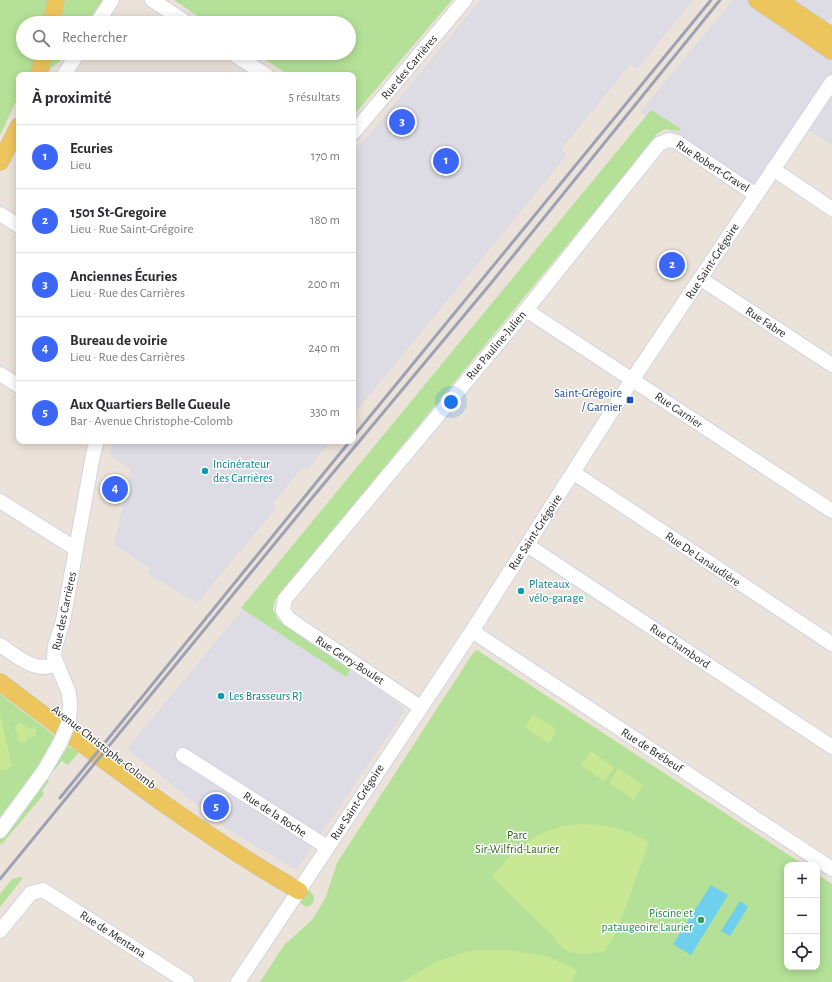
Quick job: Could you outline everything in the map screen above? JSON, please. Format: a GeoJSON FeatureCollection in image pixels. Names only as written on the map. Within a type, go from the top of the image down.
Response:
{"type":"FeatureCollection","features":[{"type":"Feature","properties":{"kind":"main road"},"geometry":{"type":"LineString","coordinates":[[53,16],[56,0]]}},
{"type":"Feature","properties":{"kind":"main road"},"geometry":{"type":"LineString","coordinates":[[757,0],[832,51]]}},
{"type":"Feature","properties":{"kind":"main road"},"geometry":{"type":"LineString","coordinates":[[778,0],[832,36]]}},
{"type":"Feature","properties":{"kind":"main road"},"geometry":{"type":"LineString","coordinates":[[40,72],[42,60]]}},
{"type":"Feature","properties":{"kind":"main road"},"geometry":{"type":"LineString","coordinates":[[0,162],[16,132]]}},
{"type":"Feature","properties":{"kind":"main road","name":"Avenue Christophe-Colomb"},"geometry":{"type":"LineString","coordinates":[[0,668],[144,777],[204,830]]}},
{"type":"Feature","properties":{"kind":"main road","name":"Avenue Christophe-Colomb"},"geometry":{"type":"LineString","coordinates":[[0,682],[136,785],[299,891]]}},
{"type":"Feature","properties":{"kind":"street"},"geometry":{"type":"LineString","coordinates":[[102,16],[112,0]]}},
{"type":"Feature","properties":{"kind":"street"},"geometry":{"type":"LineString","coordinates":[[152,0],[176,16]]}},
{"type":"Feature","properties":{"kind":"street","name":"Rue des Carrières"},"geometry":{"type":"LineString","coordinates":[[356,129],[465,0]]}},
{"type":"Feature","properties":{"kind":"street"},"geometry":{"type":"LineString","coordinates":[[66,72],[74,60]]}},
{"type":"Feature","properties":{"kind":"street"},"geometry":{"type":"LineString","coordinates":[[243,60],[261,72]]}},
{"type":"Feature","properties":{"kind":"street","name":"Rue Saint-Grégoire"},"geometry":{"type":"LineString","coordinates":[[238,982],[472,631],[633,379],[832,82]]}},
{"type":"Feature","properties":{"kind":"street","name":"Rue Robert-Gravel"},"geometry":{"type":"LineString","coordinates":[[669,140],[678,142],[756,194]]}},
{"type":"Feature","properties":{"kind":"street","name":"Rue Pauline-Julien"},"geometry":{"type":"LineString","coordinates":[[283,610],[285,599],[526,310],[659,144],[669,140]]}},
{"type":"Feature","properties":{"kind":"street"},"geometry":{"type":"LineString","coordinates":[[773,169],[832,209]]}},
{"type":"Feature","properties":{"kind":"street"},"geometry":{"type":"LineString","coordinates":[[0,214],[16,224]]}},
{"type":"Feature","properties":{"kind":"street","name":"Rue Fabre"},"geometry":{"type":"LineString","coordinates":[[701,279],[832,365]]}},
{"type":"Feature","properties":{"kind":"street","name":"Rue Garnier"},"geometry":{"type":"LineString","coordinates":[[526,310],[832,511]]}},
{"type":"Feature","properties":{"kind":"street"},"geometry":{"type":"LineString","coordinates":[[0,374],[16,384]]}},
{"type":"Feature","properties":{"kind":"street","name":"Rue des Carrières"},"geometry":{"type":"LineString","coordinates":[[0,831],[44,771],[61,741],[68,722],[70,704],[66,685],[54,657],[55,646],[63,621],[96,444]]}},
{"type":"Feature","properties":{"kind":"street","name":"Rue De Lanaudière"},"geometry":{"type":"LineString","coordinates":[[574,473],[832,644]]}},
{"type":"Feature","properties":{"kind":"street"},"geometry":{"type":"LineString","coordinates":[[0,501],[76,549]]}},
{"type":"Feature","properties":{"kind":"street","name":"Rue Chambord"},"geometry":{"type":"LineString","coordinates":[[527,545],[832,747]]}},
{"type":"Feature","properties":{"kind":"street","name":"Rue Gerry-Boulet"},"geometry":{"type":"LineString","coordinates":[[283,610],[289,620],[420,707]]}},
{"type":"Feature","properties":{"kind":"street","name":"Rue de Brébeuf"},"geometry":{"type":"LineString","coordinates":[[472,631],[832,869]]}},
{"type":"Feature","properties":{"kind":"street"},"geometry":{"type":"LineString","coordinates":[[0,645],[35,667],[44,668],[56,664]]}},
{"type":"Feature","properties":{"kind":"street","name":"Rue de la Roche"},"geometry":{"type":"LineString","coordinates":[[183,755],[327,847]]}},
{"type":"Feature","properties":{"kind":"street","name":"Rue de Mentana"},"geometry":{"type":"LineString","coordinates":[[0,931],[29,895],[38,890],[50,894],[187,982]]}},
{"type":"Feature","properties":{"kind":"shaded area"},"geometry":{"type":"Polygon","coordinates":[[[480,0],[693,0],[637,69],[630,65],[561,149],[567,155],[356,411],[356,148],[370,134],[480,0]]]}},
{"type":"Feature","properties":{"kind":"shaded area"},"geometry":{"type":"Polygon","coordinates":[[[733,0],[755,0],[832,52],[832,145],[804,127],[760,192],[640,112],[733,0]]]}},
{"type":"Feature","properties":{"kind":"shaded area"},"geometry":{"type":"Polygon","coordinates":[[[794,0],[832,0],[832,18],[828,23],[794,0]]]}},
{"type":"Feature","properties":{"kind":"shaded area"},"geometry":{"type":"Polygon","coordinates":[[[112,444],[329,444],[307,470],[303,467],[272,504],[276,508],[197,603],[148,574],[151,569],[114,545],[131,469],[110,456],[112,444]]]}},
{"type":"Feature","properties":{"kind":"shaded area"},"geometry":{"type":"Polygon","coordinates":[[[243,609],[350,668],[404,708],[404,712],[297,869],[292,868],[226,828],[127,749],[243,609]]]}},
{"type":"Feature","properties":{"kind":"green space"},"geometry":{"type":"Polygon","coordinates":[[[0,0],[103,0],[91,16],[16,16],[16,60],[61,60],[46,72],[16,72],[16,101],[0,135],[0,0]]]}},
{"type":"Feature","properties":{"kind":"green space"},"geometry":{"type":"Polygon","coordinates":[[[174,0],[452,0],[356,112],[356,72],[284,72],[266,60],[356,60],[356,16],[198,16],[174,0]]]}},
{"type":"Feature","properties":{"kind":"green space"},"geometry":{"type":"Polygon","coordinates":[[[651,110],[681,129],[679,131],[665,129],[655,135],[656,137],[275,600],[273,609],[278,620],[351,668],[346,677],[241,608],[651,110]]]}},
{"type":"Feature","properties":{"kind":"green space","name":"Parc Sir-Wilfrid-Laurier"},"geometry":{"type":"Polygon","coordinates":[[[477,650],[799,862],[784,862],[784,970],[820,970],[820,876],[832,884],[832,982],[260,982],[284,945],[312,920],[325,899],[337,863],[473,653],[477,650]]]}},
{"type":"Feature","properties":{"kind":"green space"},"geometry":{"type":"Polygon","coordinates":[[[0,694],[55,736],[44,758],[0,817],[0,694]]]}},
{"type":"Feature","properties":{"kind":"green space"},"geometry":{"type":"Polygon","coordinates":[[[0,714],[12,767],[0,770],[0,714]]]}},
{"type":"Feature","properties":{"kind":"green space"},"geometry":{"type":"Polygon","coordinates":[[[533,714],[557,730],[549,743],[525,728],[533,714]]]}},
{"type":"Feature","properties":{"kind":"green space"},"geometry":{"type":"Polygon","coordinates":[[[20,722],[26,727],[36,729],[36,736],[28,737],[25,743],[18,741],[18,734],[14,727],[20,722]]]}},
{"type":"Feature","properties":{"kind":"green space"},"geometry":{"type":"Polygon","coordinates":[[[68,746],[79,752],[68,765],[62,761],[50,775],[68,746]]]}},
{"type":"Feature","properties":{"kind":"green space"},"geometry":{"type":"Polygon","coordinates":[[[591,751],[614,768],[604,781],[581,765],[591,751]]]}},
{"type":"Feature","properties":{"kind":"green space"},"geometry":{"type":"Polygon","coordinates":[[[618,768],[643,785],[634,800],[609,783],[618,768]]]}},
{"type":"Feature","properties":{"kind":"green space"},"geometry":{"type":"Polygon","coordinates":[[[45,778],[49,781],[42,791],[44,794],[2,844],[0,843],[0,838],[45,778]]]}},
{"type":"Feature","properties":{"kind":"green space"},"geometry":{"type":"Polygon","coordinates":[[[578,824],[606,826],[624,830],[649,842],[617,931],[605,951],[581,954],[563,948],[552,935],[492,877],[519,848],[540,834],[552,829],[578,824]]]}},
{"type":"Feature","properties":{"kind":"green space"},"geometry":{"type":"Polygon","coordinates":[[[23,878],[0,907],[0,894],[12,879],[23,878]]]}},
{"type":"Feature","properties":{"kind":"green space"},"geometry":{"type":"Polygon","coordinates":[[[308,890],[313,894],[314,900],[312,904],[306,907],[299,902],[308,890]]]}},
{"type":"Feature","properties":{"kind":"green space"},"geometry":{"type":"Polygon","coordinates":[[[473,950],[509,950],[549,957],[577,970],[572,982],[401,982],[436,962],[473,950]]]}},
{"type":"Feature","properties":{"kind":"water","name":"Piscine et pataugeoire Laurier"},"geometry":{"type":"Polygon","coordinates":[[[711,885],[728,895],[691,955],[673,944],[711,885]]]}},
{"type":"Feature","properties":{"kind":"water"},"geometry":{"type":"Polygon","coordinates":[[[740,901],[748,907],[730,936],[721,931],[740,901]]]}},
{"type":"Feature","properties":{"kind":"railway"},"geometry":{"type":"LineString","coordinates":[[356,433],[711,0]]}},
{"type":"Feature","properties":{"kind":"railway"},"geometry":{"type":"LineString","coordinates":[[0,879],[312,498],[492,282],[720,0]]}},
{"type":"Feature","properties":{"kind":"railway"},"geometry":{"type":"LineString","coordinates":[[60,798],[348,444]]}},
{"type":"Feature","properties":{"kind":"place","name":"Anciennes Écuries"},"geometry":{"type":"Point","coordinates":[402,122]}},
{"type":"Feature","properties":{"kind":"place","name":"Ecuries"},"geometry":{"type":"Point","coordinates":[446,161]}},
{"type":"Feature","properties":{"kind":"place","name":"1501 St-Gregoire"},"geometry":{"type":"Point","coordinates":[672,265]}},
{"type":"Feature","properties":{"kind":"place","name":"Saint-Grégoire / Garnier"},"geometry":{"type":"Point","coordinates":[630,400]}},
{"type":"Feature","properties":{"kind":"place","name":"Incinérateur des Carrières"},"geometry":{"type":"Point","coordinates":[205,471]}},
{"type":"Feature","properties":{"kind":"place","name":"Bureau de voirie"},"geometry":{"type":"Point","coordinates":[115,489]}},
{"type":"Feature","properties":{"kind":"place","name":"Plateaux vélo-garage"},"geometry":{"type":"Point","coordinates":[521,591]}},
{"type":"Feature","properties":{"kind":"place","name":"Les Brasseurs RJ"},"geometry":{"type":"Point","coordinates":[221,696]}},
{"type":"Feature","properties":{"kind":"place","name":"Aux Quartiers Belle Gueule"},"geometry":{"type":"Point","coordinates":[216,807]}},
{"type":"Feature","properties":{"kind":"place","name":"Piscine et pataugeoire Laurier"},"geometry":{"type":"Point","coordinates":[701,920]}}]}
